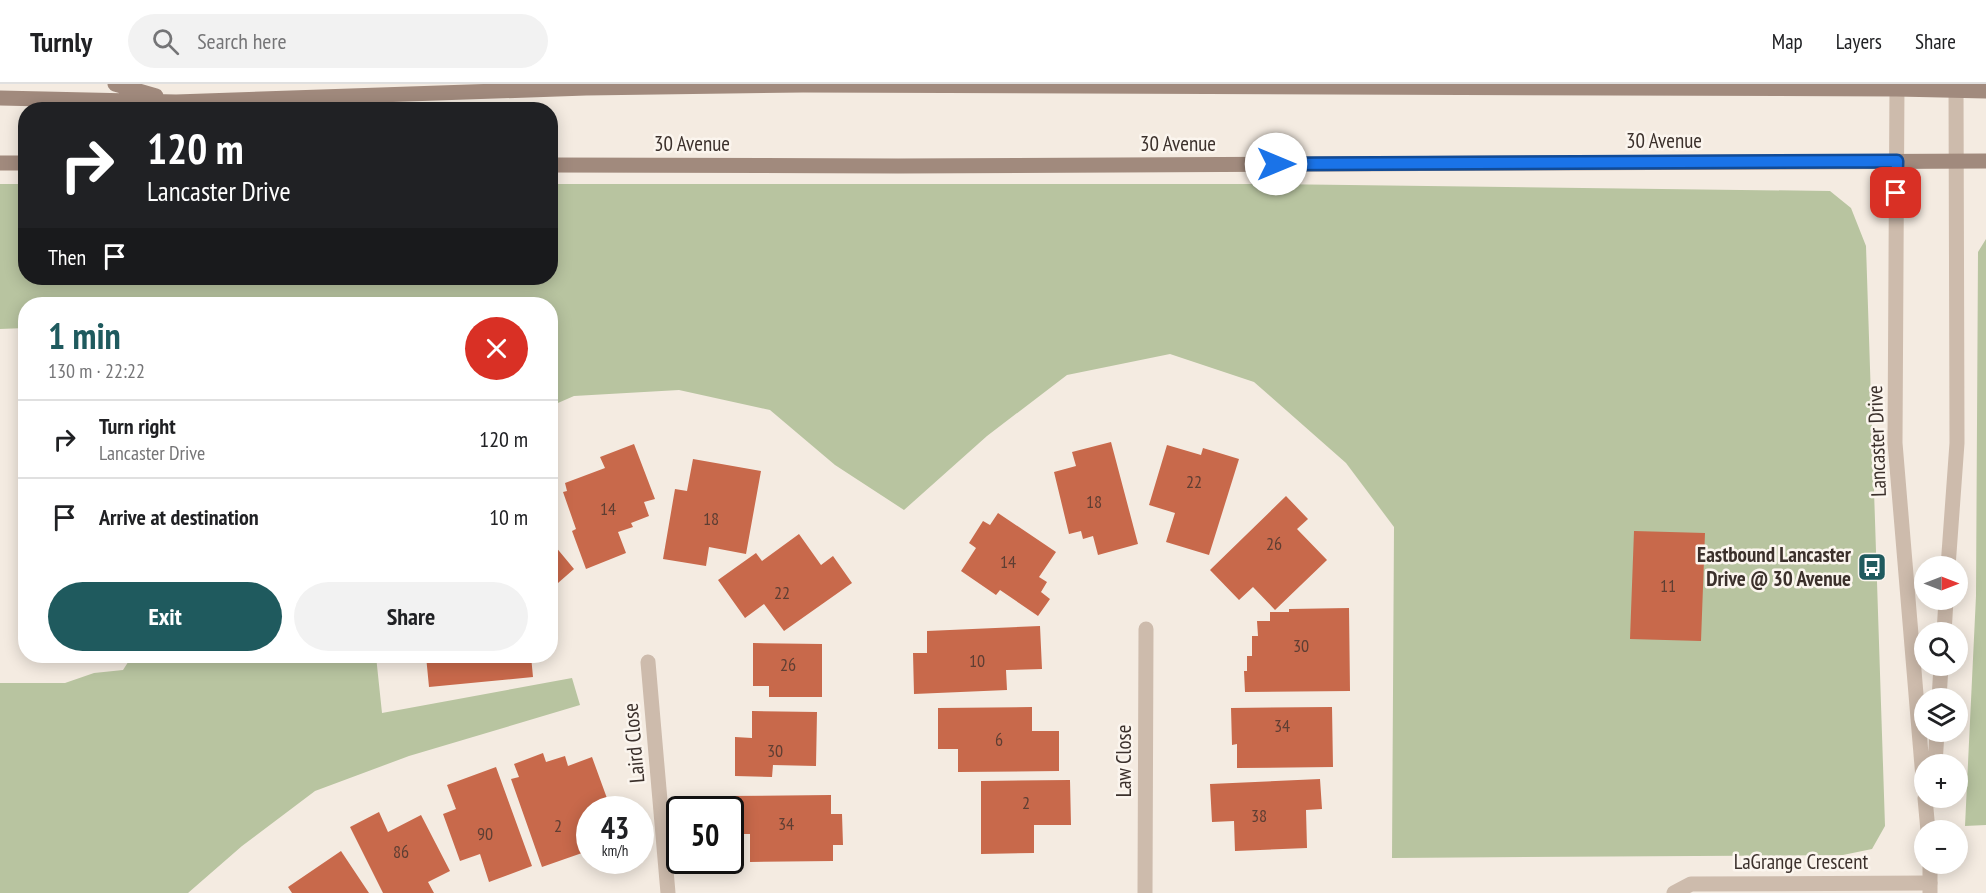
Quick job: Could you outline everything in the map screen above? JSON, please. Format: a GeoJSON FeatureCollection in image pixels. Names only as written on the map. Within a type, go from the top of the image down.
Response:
{"type":"FeatureCollection","features":[{"type":"Feature","properties":{"kind":"main road"},"geometry":{"type":"LineString","coordinates":[[114,84],[176,102]]}},
{"type":"Feature","properties":{"kind":"main road"},"geometry":{"type":"LineString","coordinates":[[0,98],[176,102],[592,86],[802,85],[1897,86],[1956,87],[1986,91]]}},
{"type":"Feature","properties":{"kind":"main road","name":"30 Avenue"},"geometry":{"type":"LineString","coordinates":[[558,165],[922,166],[1986,161]]}},
{"type":"Feature","properties":{"kind":"main road"},"geometry":{"type":"LineString","coordinates":[[0,163],[18,163]]}},
{"type":"Feature","properties":{"kind":"street","name":"Lancaster Drive"},"geometry":{"type":"LineString","coordinates":[[1897,86],[1895,443],[1921,754]]}},
{"type":"Feature","properties":{"kind":"street"},"geometry":{"type":"LineString","coordinates":[[1949,556],[1957,443],[1956,87]]}},
{"type":"Feature","properties":{"kind":"street","name":"Law Close"},"geometry":{"type":"LineString","coordinates":[[1145,893],[1146,630]]}},
{"type":"Feature","properties":{"kind":"street","name":"Laird Close"},"geometry":{"type":"LineString","coordinates":[[648,662],[668,893]]}},
{"type":"Feature","properties":{"kind":"street","name":"LaGrange Crescent"},"geometry":{"type":"LineString","coordinates":[[1674,893],[1691,884],[1930,888]]}},
{"type":"Feature","properties":{"kind":"green space"},"geometry":{"type":"Polygon","coordinates":[[[0,184],[18,184],[18,285],[558,285],[558,184],[1267,184],[1830,191],[1851,208],[1866,246],[1885,826],[1872,849],[1843,855],[1392,858],[1394,527],[1346,463],[1254,382],[1170,354],[1067,375],[987,436],[904,510],[835,465],[770,410],[679,390],[574,396],[558,403],[558,297],[18,297],[18,328],[0,329],[0,184]]]}},
{"type":"Feature","properties":{"kind":"green space"},"geometry":{"type":"Polygon","coordinates":[[[1986,239],[1986,825],[1968,826],[1968,820],[1965,820],[1966,808],[1968,808],[1976,596],[1978,252],[1986,239]]]}},
{"type":"Feature","properties":{"kind":"green space"},"geometry":{"type":"Polygon","coordinates":[[[128,663],[377,663],[382,713],[572,678],[580,705],[409,756],[315,791],[242,846],[188,893],[0,893],[0,683],[65,683],[94,673],[123,670],[128,663]]]}},
{"type":"Feature","properties":{"kind":"building"},"geometry":{"type":"Polygon","coordinates":[[[1111,442],[1138,544],[1098,555],[1093,536],[1083,539],[1081,531],[1069,534],[1054,472],[1076,466],[1072,452],[1111,442]]]}},
{"type":"Feature","properties":{"kind":"building"},"geometry":{"type":"Polygon","coordinates":[[[634,444],[655,499],[644,502],[649,516],[631,523],[633,527],[618,532],[626,553],[586,569],[572,531],[576,529],[563,492],[567,491],[565,483],[605,468],[600,457],[634,444]]]}},
{"type":"Feature","properties":{"kind":"building"},"geometry":{"type":"Polygon","coordinates":[[[1167,445],[1201,455],[1203,448],[1239,459],[1209,555],[1166,542],[1175,513],[1149,505],[1167,445]]]}},
{"type":"Feature","properties":{"kind":"building"},"geometry":{"type":"Polygon","coordinates":[[[693,459],[761,471],[746,554],[709,547],[706,566],[663,559],[675,489],[687,491],[693,459]]]}},
{"type":"Feature","properties":{"kind":"building"},"geometry":{"type":"Polygon","coordinates":[[[1286,496],[1308,519],[1297,529],[1327,560],[1275,610],[1253,587],[1239,600],[1210,570],[1286,496]]]}},
{"type":"Feature","properties":{"kind":"building"},"geometry":{"type":"Polygon","coordinates":[[[998,513],[1056,552],[1039,577],[1047,582],[1041,592],[1050,599],[1038,616],[1000,590],[996,595],[961,571],[976,548],[969,543],[983,521],[990,525],[998,513]]]}},
{"type":"Feature","properties":{"kind":"building"},"geometry":{"type":"Polygon","coordinates":[[[1634,531],[1705,533],[1701,641],[1630,639],[1634,531]]]}},
{"type":"Feature","properties":{"kind":"building"},"geometry":{"type":"Polygon","coordinates":[[[799,534],[821,565],[833,556],[852,583],[784,631],[764,604],[745,618],[718,580],[756,553],[762,561],[799,534]]]}},
{"type":"Feature","properties":{"kind":"building"},"geometry":{"type":"Polygon","coordinates":[[[558,550],[574,569],[558,583],[558,550]]]}},
{"type":"Feature","properties":{"kind":"building"},"geometry":{"type":"Polygon","coordinates":[[[1349,608],[1350,691],[1245,692],[1244,671],[1247,671],[1247,656],[1252,656],[1252,636],[1258,636],[1257,621],[1270,621],[1270,612],[1289,612],[1289,609],[1349,608]]]}},
{"type":"Feature","properties":{"kind":"building"},"geometry":{"type":"Polygon","coordinates":[[[1040,626],[1042,669],[1006,670],[1007,690],[914,694],[913,653],[927,653],[927,631],[1040,626]]]}},
{"type":"Feature","properties":{"kind":"building"},"geometry":{"type":"Polygon","coordinates":[[[753,643],[822,644],[822,697],[769,697],[769,686],[753,686],[753,643]]]}},
{"type":"Feature","properties":{"kind":"building"},"geometry":{"type":"Polygon","coordinates":[[[427,663],[532,663],[533,677],[429,687],[427,663]]]}},
{"type":"Feature","properties":{"kind":"building"},"geometry":{"type":"Polygon","coordinates":[[[1032,707],[1032,731],[1059,731],[1059,771],[958,772],[958,749],[938,749],[938,708],[1032,707]]]}},
{"type":"Feature","properties":{"kind":"building"},"geometry":{"type":"Polygon","coordinates":[[[1332,707],[1333,767],[1237,768],[1237,744],[1232,745],[1231,708],[1332,707]]]}},
{"type":"Feature","properties":{"kind":"building"},"geometry":{"type":"Polygon","coordinates":[[[752,711],[817,712],[816,766],[773,765],[772,777],[735,776],[735,737],[752,738],[752,711]]]}},
{"type":"Feature","properties":{"kind":"building"},"geometry":{"type":"Polygon","coordinates":[[[543,753],[546,762],[565,756],[568,766],[592,757],[606,796],[576,796],[576,855],[542,867],[511,779],[519,777],[514,764],[543,753]]]}},
{"type":"Feature","properties":{"kind":"building"},"geometry":{"type":"Polygon","coordinates":[[[496,767],[532,866],[489,882],[480,854],[460,861],[443,814],[456,809],[447,785],[496,767]]]}},
{"type":"Feature","properties":{"kind":"building"},"geometry":{"type":"Polygon","coordinates":[[[1320,779],[1322,809],[1306,810],[1307,848],[1235,851],[1234,821],[1212,822],[1210,784],[1320,779]]]}},
{"type":"Feature","properties":{"kind":"building"},"geometry":{"type":"Polygon","coordinates":[[[1070,780],[1071,825],[1034,825],[1034,853],[981,854],[981,781],[1070,780]]]}},
{"type":"Feature","properties":{"kind":"building"},"geometry":{"type":"Polygon","coordinates":[[[831,795],[831,814],[842,814],[843,845],[833,845],[833,861],[750,862],[750,834],[744,834],[744,796],[726,796],[831,795]]]}},
{"type":"Feature","properties":{"kind":"building"},"geometry":{"type":"Polygon","coordinates":[[[379,812],[388,832],[421,815],[450,871],[428,882],[434,893],[383,893],[350,827],[379,812]]]}},
{"type":"Feature","properties":{"kind":"building"},"geometry":{"type":"Polygon","coordinates":[[[341,851],[369,893],[292,893],[288,887],[341,851]]]}},
{"type":"Feature","properties":{"kind":"place","name":"Eastbound Lancaster Drive @ 30 Avenue"},"geometry":{"type":"Point","coordinates":[1872,567]}},
{"type":"Feature","properties":{"kind":"route"},"geometry":{"type":"LineString","coordinates":[[1276,164],[1897,161],[1896,193]]}}]}
